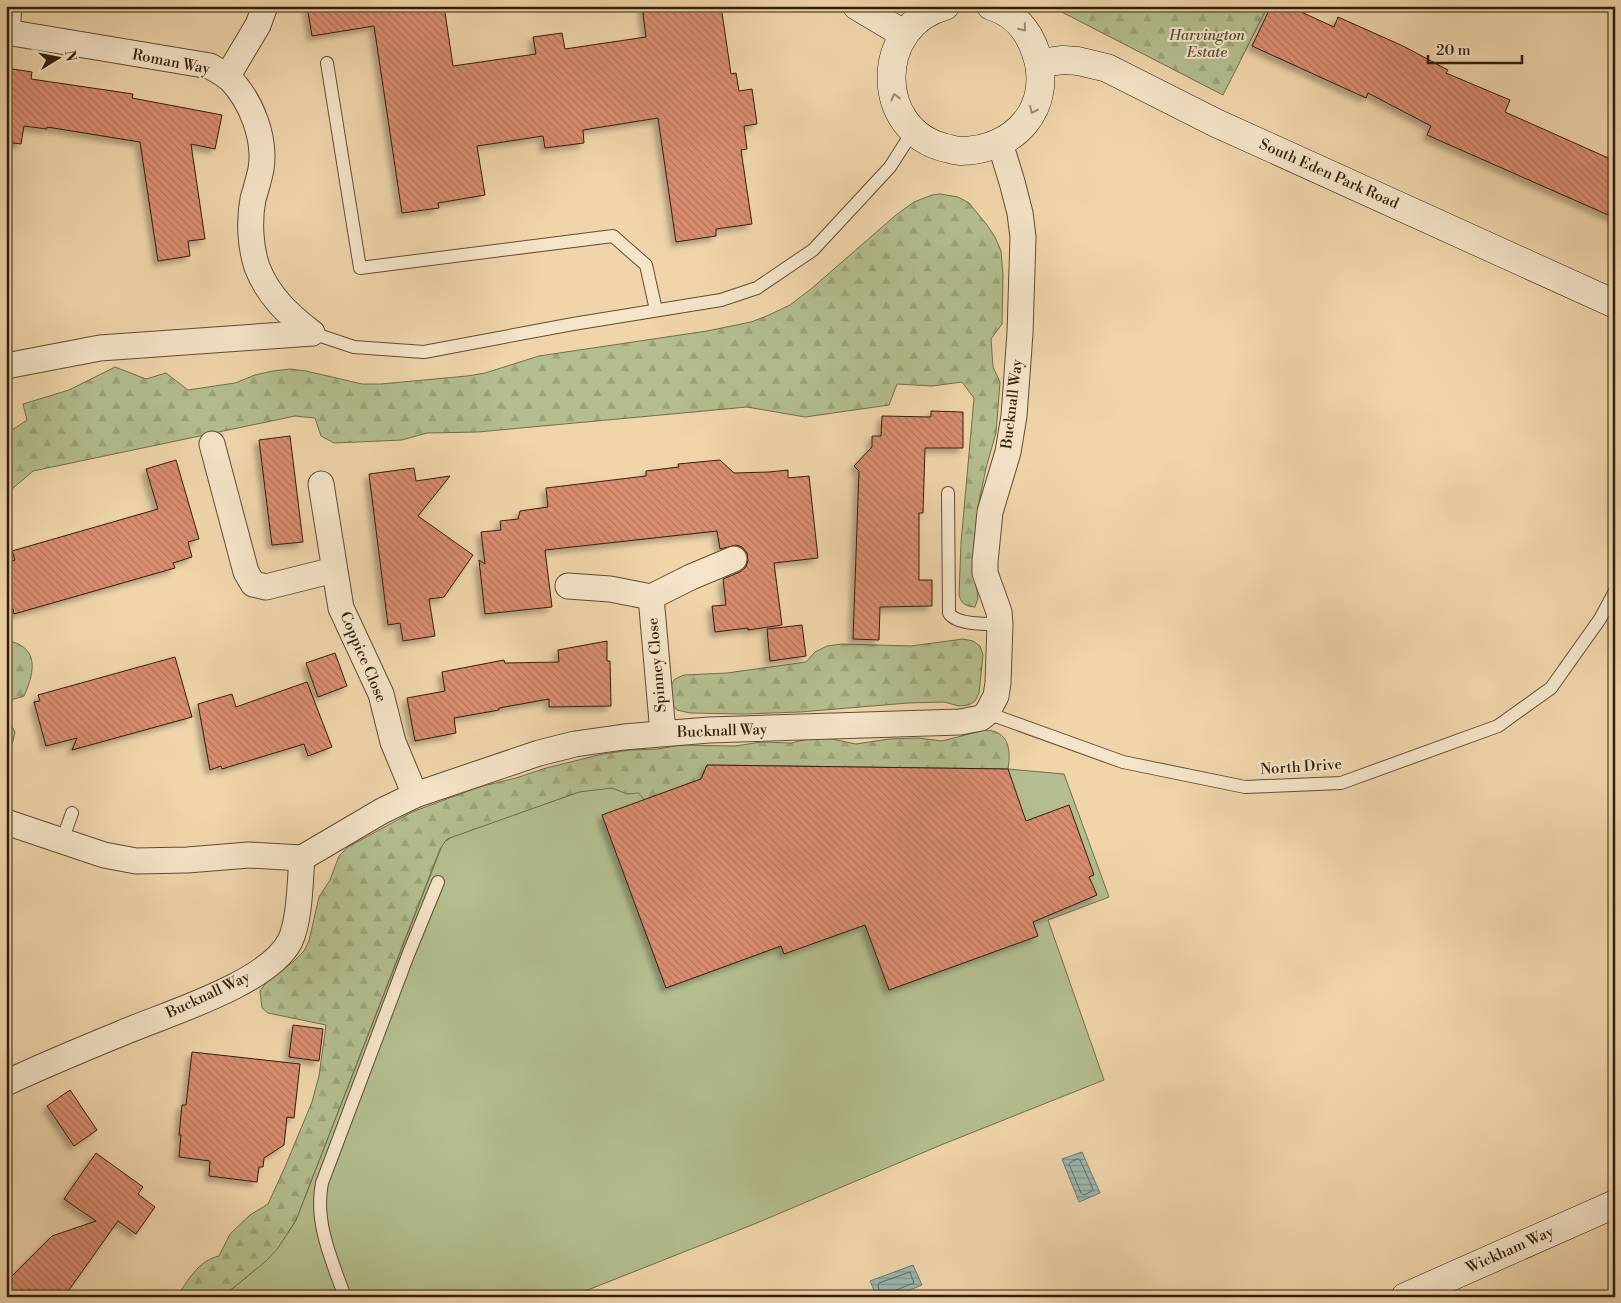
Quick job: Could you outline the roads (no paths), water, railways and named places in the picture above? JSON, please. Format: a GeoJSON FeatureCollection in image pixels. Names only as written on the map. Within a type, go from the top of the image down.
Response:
{"type":"FeatureCollection","features":[{"type":"Feature","properties":{"kind":"main road"},"geometry":{"type":"LineString","coordinates":[[857,6],[904,34]]}},
{"type":"Feature","properties":{"kind":"main road"},"geometry":{"type":"LineString","coordinates":[[945,6],[936,8],[920,18],[904,34],[895,53],[892,74],[893,95],[900,114],[913,131],[933,145],[959,151],[980,149],[1000,143],[1017,133],[1030,118],[1038,101],[1041,85],[1040,63],[1032,39],[1019,22],[1003,10],[991,6]]}},
{"type":"Feature","properties":{"kind":"main road","name":"South Eden Park Road"},"geometry":{"type":"LineString","coordinates":[[1040,63],[1063,60],[1107,68],[1216,123],[1615,304]]}},
{"type":"Feature","properties":{"kind":"main road","name":"Wickham Way"},"geometry":{"type":"LineString","coordinates":[[1405,1297],[1615,1204]]}},
{"type":"Feature","properties":{"kind":"street"},"geometry":{"type":"LineString","coordinates":[[6,32],[9,6]]}},
{"type":"Feature","properties":{"kind":"street"},"geometry":{"type":"LineString","coordinates":[[227,77],[258,25],[264,6]]}},
{"type":"Feature","properties":{"kind":"street","name":"Roman Way"},"geometry":{"type":"LineString","coordinates":[[6,32],[210,66],[227,77],[240,90],[251,112],[260,138],[261,168],[253,201],[251,234],[257,266],[270,292],[288,314],[312,333]]}},
{"type":"Feature","properties":{"kind":"street","name":"Bucknall Way"},"geometry":{"type":"LineString","coordinates":[[6,1083],[247,980],[281,953],[290,941],[294,928],[302,858],[382,811],[415,795],[473,774],[556,748],[624,737],[663,733],[960,722],[981,718],[987,713],[996,696],[998,683],[1000,624],[999,612],[985,573],[984,562],[990,512],[1008,452],[1014,416],[1020,333],[1023,237],[1020,213],[1000,143]]}},
{"type":"Feature","properties":{"kind":"street"},"geometry":{"type":"LineString","coordinates":[[6,366],[100,348],[312,333]]}},
{"type":"Feature","properties":{"kind":"street"},"geometry":{"type":"LineString","coordinates":[[212,444],[246,572],[253,584],[266,586],[334,570]]}},
{"type":"Feature","properties":{"kind":"street","name":"Coppice Close"},"geometry":{"type":"LineString","coordinates":[[322,484],[341,608],[381,694],[393,742],[415,795]]}},
{"type":"Feature","properties":{"kind":"street","name":"Spinney Close"},"geometry":{"type":"LineString","coordinates":[[568,586],[610,589],[651,598],[691,577],[734,559]]}},
{"type":"Feature","properties":{"kind":"street","name":"Spinney Close"},"geometry":{"type":"LineString","coordinates":[[651,598],[663,733]]}},
{"type":"Feature","properties":{"kind":"street"},"geometry":{"type":"LineString","coordinates":[[6,822],[104,855],[136,861],[187,860],[248,855],[302,858]]}},
{"type":"Feature","properties":{"kind":"lane"},"geometry":{"type":"LineString","coordinates":[[327,64],[360,268],[613,236],[646,265],[656,310]]}},
{"type":"Feature","properties":{"kind":"lane"},"geometry":{"type":"LineString","coordinates":[[312,333],[354,347],[424,352],[721,300],[757,288],[813,250],[890,167],[913,131]]}},
{"type":"Feature","properties":{"kind":"lane"},"geometry":{"type":"LineString","coordinates":[[948,493],[949,613],[952,617],[962,621],[1000,624]]}},
{"type":"Feature","properties":{"kind":"lane","name":"North Drive"},"geometry":{"type":"LineString","coordinates":[[987,713],[1123,762],[1245,787],[1341,783],[1498,726],[1551,688],[1600,619],[1615,591]]}},
{"type":"Feature","properties":{"kind":"lane"},"geometry":{"type":"LineString","coordinates":[[62,841],[72,813]]}},
{"type":"Feature","properties":{"kind":"lane"},"geometry":{"type":"LineString","coordinates":[[345,1297],[330,1254],[320,1212],[319,1202],[322,1183],[408,955],[438,882]]}},
{"type":"Feature","properties":{"kind":"water"},"geometry":{"type":"Polygon","coordinates":[[[1082,1152],[1100,1193],[1079,1202],[1062,1159],[1082,1152]]]}},
{"type":"Feature","properties":{"kind":"water"},"geometry":{"type":"Polygon","coordinates":[[[913,1265],[922,1285],[893,1297],[877,1297],[870,1281],[913,1265]]]}},
{"type":"Feature","properties":{"kind":"park label","name":"Harvington Estate"},"geometry":{"type":"Point","coordinates":[1207,44]}}]}
